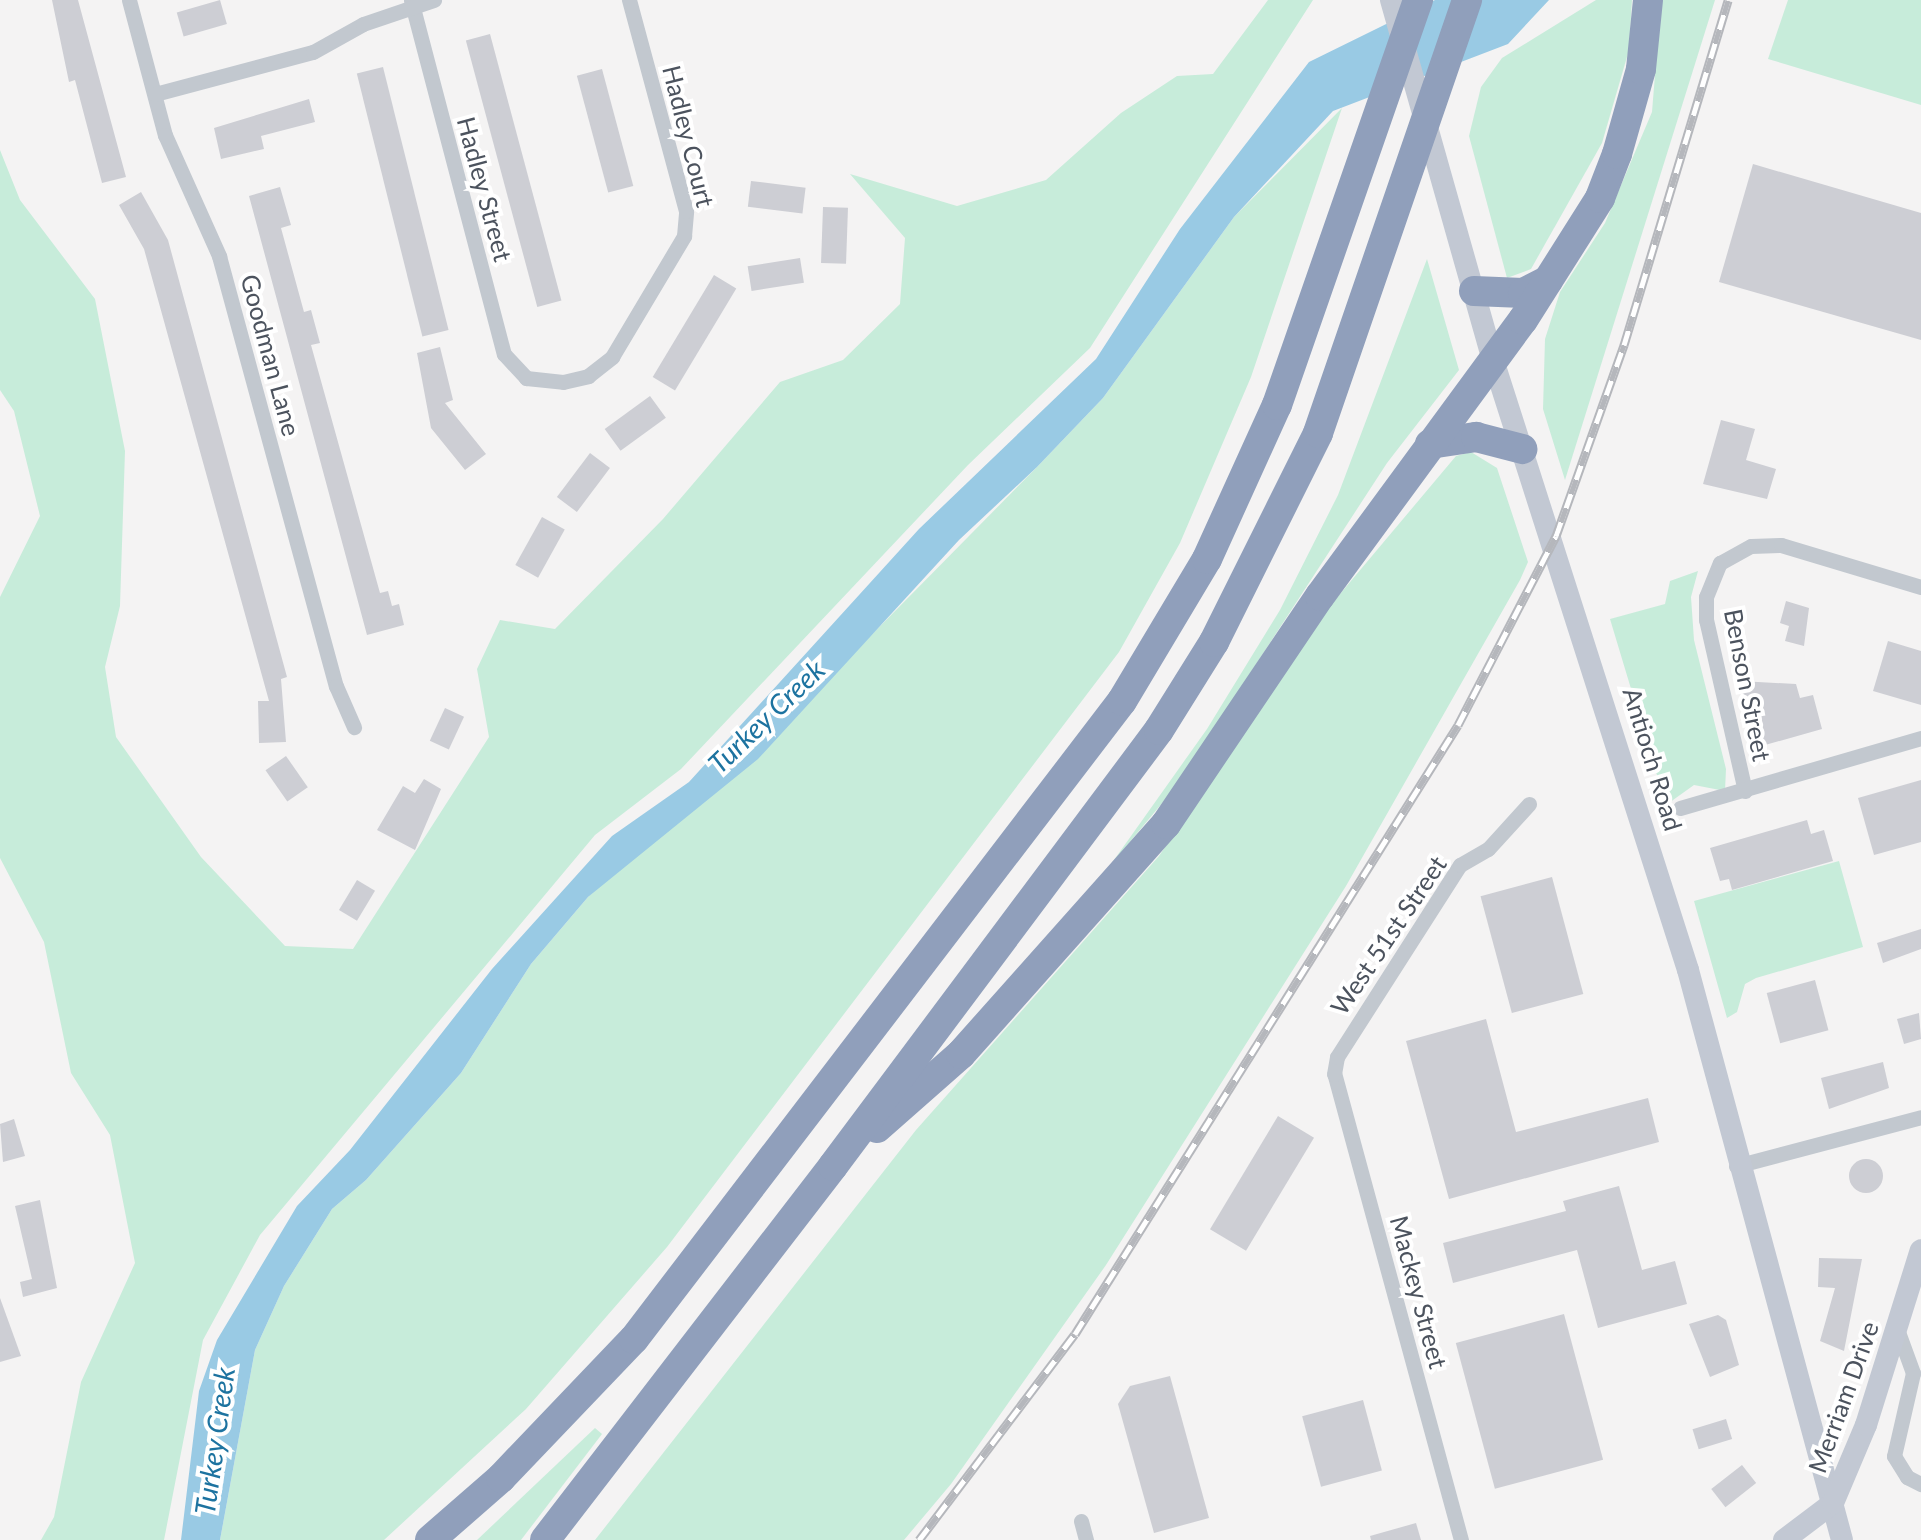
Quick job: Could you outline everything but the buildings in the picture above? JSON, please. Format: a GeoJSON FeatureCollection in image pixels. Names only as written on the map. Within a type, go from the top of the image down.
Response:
{"type":"FeatureCollection","features":[{"type":"Feature","properties":{"kind":"highway"},"geometry":{"type":"LineString","coordinates":[[430,1540],[501,1478],[634,1339],[1122,701],[1207,559],[1250,471],[1418,0]]}},
{"type":"Feature","properties":{"kind":"highway"},"geometry":{"type":"LineString","coordinates":[[545,1540],[834,1166],[1158,730],[1214,642],[1286,506],[1364,307],[1467,0]]}},
{"type":"Feature","properties":{"kind":"highway"},"geometry":{"type":"LineString","coordinates":[[834,1166],[962,1054],[1122,879],[1214,758],[1320,596],[1493,360],[1600,198],[1641,69],[1648,0]]}},
{"type":"Feature","properties":{"kind":"highway"},"geometry":{"type":"LineString","coordinates":[[1472,286],[1523,293],[1548,280]]}},
{"type":"Feature","properties":{"kind":"highway"},"geometry":{"type":"LineString","coordinates":[[1430,444],[1476,437],[1523,453]]}},
{"type":"Feature","properties":{"kind":"main road","name":"Antioch Road"},"geometry":{"type":"LineString","coordinates":[[1391,0],[1493,360],[1594,664],[1688,970],[1736,1166],[1842,1540]]}},
{"type":"Feature","properties":{"kind":"main road","name":"Merriam Drive"},"geometry":{"type":"LineString","coordinates":[[1784,1540],[1834,1502],[1897,1329],[1921,1250]]}},
{"type":"Feature","properties":{"kind":"street","name":"Goodman Lane"},"geometry":{"type":"LineString","coordinates":[[129,0],[174,158],[219,256],[336,686],[354,727]]}},
{"type":"Feature","properties":{"kind":"street"},"geometry":{"type":"LineString","coordinates":[[154,94],[313,52],[411,3],[434,0]]}},
{"type":"Feature","properties":{"kind":"street","name":"Hadley Court"},"geometry":{"type":"LineString","coordinates":[[532,380],[563,382],[606,364],[684,236],[686,210],[629,0]]}},
{"type":"Feature","properties":{"kind":"street","name":"Hadley Street"},"geometry":{"type":"LineString","coordinates":[[411,3],[504,354],[532,380]]}},
{"type":"Feature","properties":{"kind":"street","name":"Benson Street"},"geometry":{"type":"LineString","coordinates":[[1745,790],[1706,620],[1706,597],[1720,563],[1751,546],[1781,546],[1921,587]]}},
{"type":"Feature","properties":{"kind":"street"},"geometry":{"type":"LineString","coordinates":[[1680,808],[1921,738]]}},
{"type":"Feature","properties":{"kind":"street","name":"West 51st Street"},"geometry":{"type":"LineString","coordinates":[[1337,1057],[1460,866],[1488,850],[1530,804]]}},
{"type":"Feature","properties":{"kind":"street","name":"Mackey Street"},"geometry":{"type":"LineString","coordinates":[[1337,1057],[1337,1088],[1461,1540]]}},
{"type":"Feature","properties":{"kind":"street"},"geometry":{"type":"LineString","coordinates":[[1736,1166],[1921,1117]]}},
{"type":"Feature","properties":{"kind":"street"},"geometry":{"type":"LineString","coordinates":[[1897,1329],[1914,1372],[1894,1456],[1906,1478],[1921,1484]]}},
{"type":"Feature","properties":{"kind":"street"},"geometry":{"type":"LineString","coordinates":[[1081,1521],[1086,1540]]}},
{"type":"Feature","properties":{"kind":"green space"},"geometry":{"type":"Polygon","coordinates":[[[1268,0],[1313,0],[1090,348],[968,465],[681,769],[595,835],[260,1235],[203,1340],[164,1540],[41,1540],[54,1517],[81,1382],[135,1263],[110,1135],[71,1073],[44,942],[0,858],[0,597],[40,516],[14,411],[0,390],[0,150],[20,200],[95,299],[125,451],[120,606],[105,667],[116,737],[201,857],[285,946],[353,949],[489,737],[477,669],[500,620],[555,629],[663,519],[780,382],[843,360],[900,304],[905,238],[850,174],[957,206],[1046,180],[1121,113],[1177,76],[1213,74],[1268,0]]]}},
{"type":"Feature","properties":{"kind":"green space"},"geometry":{"type":"Polygon","coordinates":[[[1596,0],[1632,0],[1629,50],[1602,143],[1531,269],[1507,278],[1469,136],[1481,87],[1502,58],[1596,0]]]}},
{"type":"Feature","properties":{"kind":"green space"},"geometry":{"type":"Polygon","coordinates":[[[1661,0],[1715,0],[1565,480],[1543,409],[1545,339],[1560,292],[1605,223],[1652,112],[1661,0]]]}},
{"type":"Feature","properties":{"kind":"green space"},"geometry":{"type":"Polygon","coordinates":[[[1788,0],[1921,0],[1921,105],[1768,59],[1788,0]]]}},
{"type":"Feature","properties":{"kind":"green space"},"geometry":{"type":"Polygon","coordinates":[[[1342,108],[1251,377],[1180,543],[1119,652],[667,1247],[526,1409],[384,1540],[220,1540],[255,1350],[284,1286],[332,1209],[366,1180],[461,1073],[531,964],[588,897],[831,676],[1103,398],[1234,217],[1342,108]]]}},
{"type":"Feature","properties":{"kind":"green space"},"geometry":{"type":"Polygon","coordinates":[[[1427,259],[1459,370],[1387,463],[1178,784],[1109,867],[1207,729],[1280,610],[1338,495],[1427,259]]]}},
{"type":"Feature","properties":{"kind":"green space"},"geometry":{"type":"Polygon","coordinates":[[[1471,452],[1497,468],[1528,562],[1520,580],[1346,886],[1106,1265],[951,1484],[904,1540],[595,1540],[916,1130],[1159,856],[1319,619],[1456,456],[1471,452]]]}},
{"type":"Feature","properties":{"kind":"green space"},"geometry":{"type":"Polygon","coordinates":[[[1698,571],[1691,597],[1694,640],[1726,769],[1725,791],[1694,785],[1666,805],[1610,619],[1665,604],[1670,581],[1698,571]]]}},
{"type":"Feature","properties":{"kind":"green space"},"geometry":{"type":"Polygon","coordinates":[[[1839,861],[1863,947],[1756,978],[1745,984],[1737,1012],[1727,1018],[1694,901],[1839,861]]]}},
{"type":"Feature","properties":{"kind":"green space"},"geometry":{"type":"Polygon","coordinates":[[[595,1428],[602,1434],[521,1540],[477,1540],[595,1428]]]}},
{"type":"Feature","properties":{"kind":"water","name":"Turkey Creek"},"geometry":{"type":"Polygon","coordinates":[[[1435,0],[1549,0],[1508,44],[1333,111],[1234,217],[1103,398],[959,540],[758,759],[588,897],[531,964],[461,1073],[366,1180],[332,1209],[284,1286],[255,1350],[220,1540],[181,1540],[199,1391],[217,1340],[297,1206],[350,1150],[492,969],[612,836],[689,782],[919,529],[1096,359],[1180,229],[1309,62],[1435,0]]]}},
{"type":"Feature","properties":{"kind":"railway"},"geometry":{"type":"LineString","coordinates":[[919,1540],[1075,1334],[1458,725],[1556,536],[1624,345],[1728,0]]}}]}
